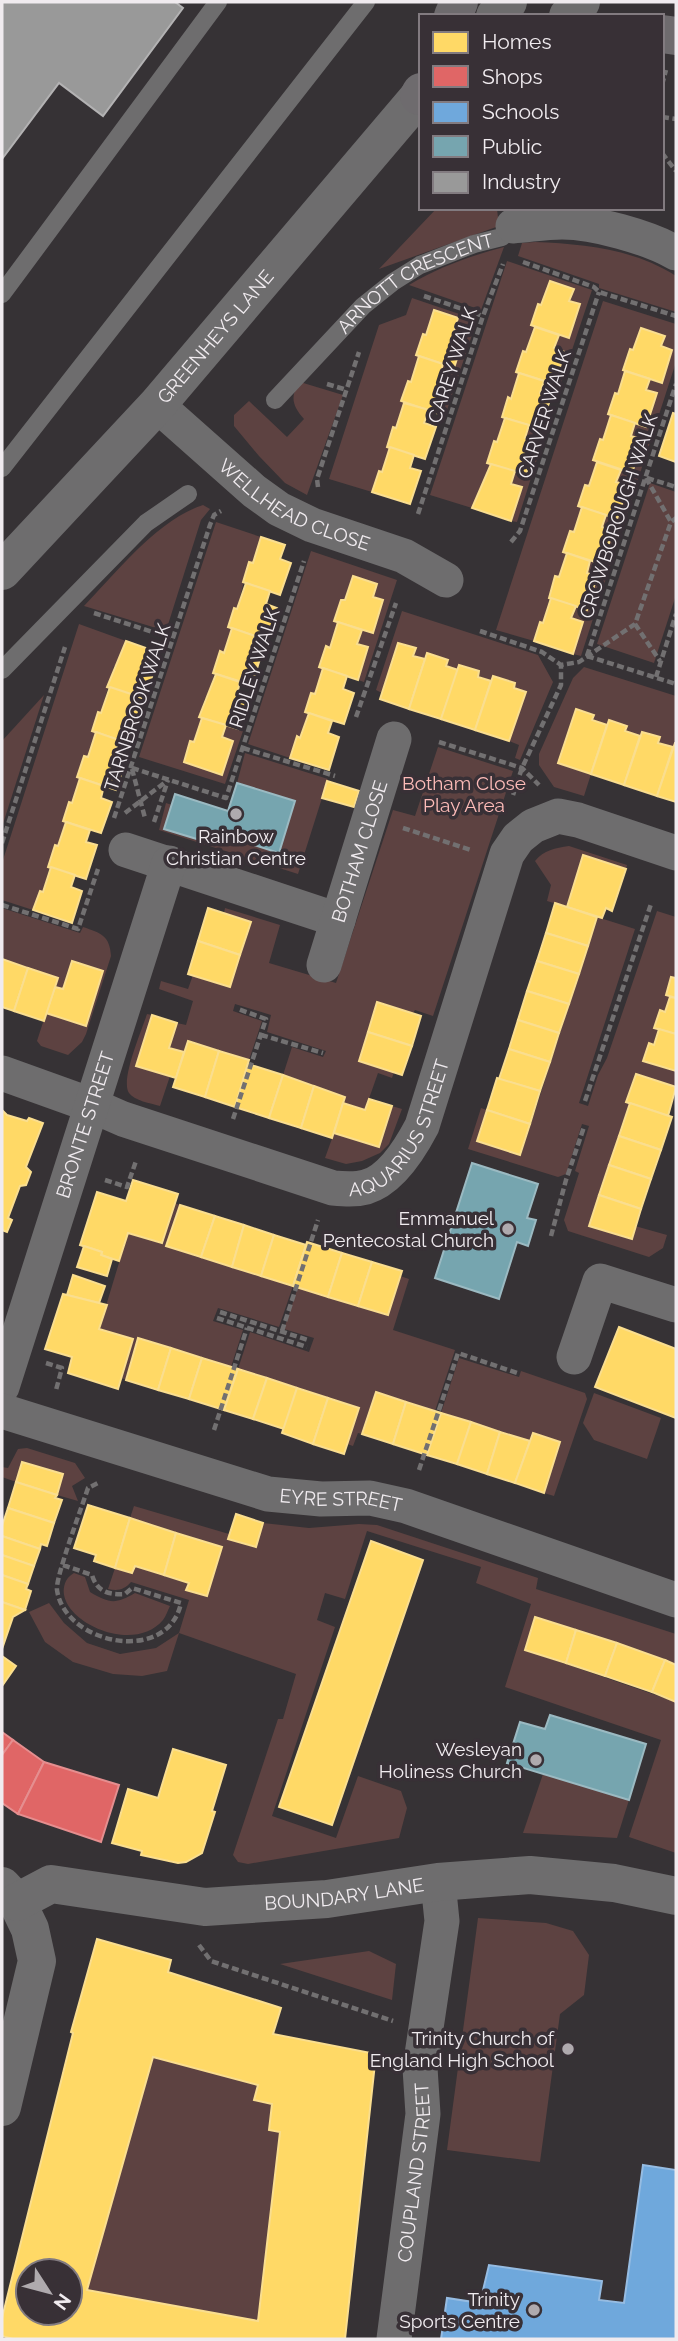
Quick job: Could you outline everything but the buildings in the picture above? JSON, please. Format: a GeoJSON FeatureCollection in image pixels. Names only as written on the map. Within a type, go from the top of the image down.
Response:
{"type":"FeatureCollection","features":[{"type":"Feature","properties":{"kind":"street","name":"GREENHEYS LANE"},"geometry":{"type":"LineString","coordinates":[[2,571],[157,405],[419,96]]}},
{"type":"Feature","properties":{"kind":"street","name":"ARNOTT CRESCENT"},"geometry":{"type":"LineString","coordinates":[[509,241],[584,216],[659,243],[676,253]]}},
{"type":"Feature","properties":{"kind":"street","name":"WELLHEAD CLOSE"},"geometry":{"type":"LineString","coordinates":[[157,405],[254,491],[279,509],[312,525],[404,556],[446,580]]}},
{"type":"Feature","properties":{"kind":"street","name":"BOTHAM CLOSE"},"geometry":{"type":"LineString","coordinates":[[324,965],[394,739]]}},
{"type":"Feature","properties":{"kind":"street"},"geometry":{"type":"LineString","coordinates":[[550,802],[578,820],[676,853]]}},
{"type":"Feature","properties":{"kind":"street","name":"AQUARIUS STREET"},"geometry":{"type":"LineString","coordinates":[[2,1073],[91,1104],[123,1119],[332,1188],[357,1189],[370,1186],[393,1168],[410,1148],[422,1126],[508,853],[518,838],[533,826],[550,802]]}},
{"type":"Feature","properties":{"kind":"street"},"geometry":{"type":"LineString","coordinates":[[122,839],[169,863],[338,920]]}},
{"type":"Feature","properties":{"kind":"street","name":"BRONTE STREET"},"geometry":{"type":"LineString","coordinates":[[2,1387],[104,1058],[169,863]]}},
{"type":"Feature","properties":{"kind":"street"},"geometry":{"type":"LineString","coordinates":[[574,1357],[600,1281],[675,1299]]}},
{"type":"Feature","properties":{"kind":"street","name":"EYRE STREET"},"geometry":{"type":"LineString","coordinates":[[2,1411],[268,1494],[321,1499],[370,1498],[406,1506],[676,1600]]}},
{"type":"Feature","properties":{"kind":"street","name":"BOUNDARY LANE"},"geometry":{"type":"LineString","coordinates":[[9,1894],[51,1884],[205,1907],[327,1899],[438,1882],[530,1875],[614,1883],[676,1896]]}},
{"type":"Feature","properties":{"kind":"street","name":"COUPLAND STREET"},"geometry":{"type":"LineString","coordinates":[[394,2339],[423,2114],[421,2068],[442,1921],[438,1882]]}},
{"type":"Feature","properties":{"kind":"street"},"geometry":{"type":"LineString","coordinates":[[2,2107],[37,1961],[30,1929],[9,1894]]}},
{"type":"Feature","properties":{"kind":"lane"},"geometry":{"type":"LineString","coordinates":[[2,294],[218,2]]}},
{"type":"Feature","properties":{"kind":"lane"},"geometry":{"type":"LineString","coordinates":[[2,468],[366,2]]}},
{"type":"Feature","properties":{"kind":"lane","name":"ARNOTT CRESCENT"},"geometry":{"type":"LineString","coordinates":[[275,400],[363,306],[393,282],[420,265],[502,237],[509,241]]}},
{"type":"Feature","properties":{"kind":"lane"},"geometry":{"type":"LineString","coordinates":[[2,670],[146,523],[188,494]]}},
{"type":"Feature","properties":{"kind":"path"},"geometry":{"type":"LineString","coordinates":[[664,156],[676,171]]}},
{"type":"Feature","properties":{"kind":"path"},"geometry":{"type":"LineString","coordinates":[[509,241],[599,292],[676,316]]}},
{"type":"Feature","properties":{"kind":"path","name":"CAREY WALK"},"geometry":{"type":"LineString","coordinates":[[418,514],[509,241]]}},
{"type":"Feature","properties":{"kind":"path","name":"CARVER WALK"},"geometry":{"type":"LineString","coordinates":[[510,542],[520,531],[599,292]]}},
{"type":"Feature","properties":{"kind":"path"},"geometry":{"type":"LineString","coordinates":[[418,294],[483,316]]}},
{"type":"Feature","properties":{"kind":"path"},"geometry":{"type":"LineString","coordinates":[[319,498],[317,479],[364,340]]}},
{"type":"Feature","properties":{"kind":"path","name":"CROWBOROUGH WALK"},"geometry":{"type":"LineString","coordinates":[[586,656],[676,384]]}},
{"type":"Feature","properties":{"kind":"path"},"geometry":{"type":"LineString","coordinates":[[646,477],[676,487]]}},
{"type":"Feature","properties":{"kind":"path"},"geometry":{"type":"LineString","coordinates":[[480,631],[542,652],[561,666],[579,662],[635,624],[673,520],[646,477]]}},
{"type":"Feature","properties":{"kind":"path","name":"TARNBROOK WALK"},"geometry":{"type":"LineString","coordinates":[[2,905],[78,929],[122,839],[132,768],[210,525],[214,515],[225,508]]}},
{"type":"Feature","properties":{"kind":"path","name":"RIDLEY WALK"},"geometry":{"type":"LineString","coordinates":[[168,780],[226,798],[305,558]]}},
{"type":"Feature","properties":{"kind":"path"},"geometry":{"type":"LineString","coordinates":[[356,718],[396,603]]}},
{"type":"Feature","properties":{"kind":"path"},"geometry":{"type":"LineString","coordinates":[[90,612],[174,639]]}},
{"type":"Feature","properties":{"kind":"path"},"geometry":{"type":"LineString","coordinates":[[656,677],[676,614]]}},
{"type":"Feature","properties":{"kind":"path"},"geometry":{"type":"LineString","coordinates":[[635,624],[661,662]]}},
{"type":"Feature","properties":{"kind":"path"},"geometry":{"type":"LineString","coordinates":[[2,843],[67,642]]}},
{"type":"Feature","properties":{"kind":"path"},"geometry":{"type":"LineString","coordinates":[[586,656],[676,684]]}},
{"type":"Feature","properties":{"kind":"path"},"geometry":{"type":"LineString","coordinates":[[522,768],[561,685],[561,666]]}},
{"type":"Feature","properties":{"kind":"path"},"geometry":{"type":"LineString","coordinates":[[439,742],[522,768],[550,802]]}},
{"type":"Feature","properties":{"kind":"path"},"geometry":{"type":"LineString","coordinates":[[243,748],[335,776]]}},
{"type":"Feature","properties":{"kind":"path"},"geometry":{"type":"LineString","coordinates":[[132,768],[168,780]]}},
{"type":"Feature","properties":{"kind":"path"},"geometry":{"type":"LineString","coordinates":[[122,839],[141,801],[132,768]]}},
{"type":"Feature","properties":{"kind":"path"},"geometry":{"type":"LineString","coordinates":[[122,839],[141,801],[168,780]]}},
{"type":"Feature","properties":{"kind":"path"},"geometry":{"type":"LineString","coordinates":[[153,824],[168,780]]}},
{"type":"Feature","properties":{"kind":"path"},"geometry":{"type":"LineString","coordinates":[[411,831],[481,854]]}},
{"type":"Feature","properties":{"kind":"path"},"geometry":{"type":"LineString","coordinates":[[585,1101],[651,904]]}},
{"type":"Feature","properties":{"kind":"path"},"geometry":{"type":"LineString","coordinates":[[233,1120],[266,1019],[238,1009]]}},
{"type":"Feature","properties":{"kind":"path"},"geometry":{"type":"LineString","coordinates":[[261,1035],[323,1053]]}},
{"type":"Feature","properties":{"kind":"path"},"geometry":{"type":"LineString","coordinates":[[551,1236],[584,1127]]}},
{"type":"Feature","properties":{"kind":"path"},"geometry":{"type":"LineString","coordinates":[[103,1180],[127,1187],[137,1157]]}},
{"type":"Feature","properties":{"kind":"path"},"geometry":{"type":"LineString","coordinates":[[282,1331],[319,1218]]}},
{"type":"Feature","properties":{"kind":"path"},"geometry":{"type":"LineString","coordinates":[[220,1312],[308,1340]]}},
{"type":"Feature","properties":{"kind":"path"},"geometry":{"type":"LineString","coordinates":[[216,1318],[307,1348]]}},
{"type":"Feature","properties":{"kind":"path"},"geometry":{"type":"LineString","coordinates":[[214,1430],[247,1328]]}},
{"type":"Feature","properties":{"kind":"path"},"geometry":{"type":"LineString","coordinates":[[419,1470],[458,1353],[517,1373]]}},
{"type":"Feature","properties":{"kind":"path"},"geometry":{"type":"LineString","coordinates":[[40,1361],[62,1368],[55,1392]]}},
{"type":"Feature","properties":{"kind":"path"},"geometry":{"type":"LineString","coordinates":[[63,1565],[92,1575],[94,1582],[103,1592],[125,1594],[132,1588],[181,1603],[179,1611],[171,1625],[156,1636],[140,1641],[117,1641],[95,1634],[76,1622],[63,1605],[56,1588],[63,1565],[88,1488],[98,1483]]}},
{"type":"Feature","properties":{"kind":"path"},"geometry":{"type":"LineString","coordinates":[[194,1939],[211,1961],[401,2024]]}},
{"type":"Feature","properties":{"kind":"green space"},"geometry":{"type":"Polygon","coordinates":[[[435,210],[497,210],[499,226],[379,269],[435,210]]]}},
{"type":"Feature","properties":{"kind":"green space"},"geometry":{"type":"Polygon","coordinates":[[[522,243],[608,250],[660,267],[676,276],[676,312],[599,288],[599,284],[518,256],[522,243]]]}},
{"type":"Feature","properties":{"kind":"green space"},"geometry":{"type":"Polygon","coordinates":[[[504,247],[481,310],[409,285],[455,263],[504,247]]]}},
{"type":"Feature","properties":{"kind":"green space"},"geometry":{"type":"Polygon","coordinates":[[[507,261],[592,290],[560,386],[554,384],[565,352],[554,348],[559,335],[569,338],[580,305],[569,301],[574,289],[550,282],[541,305],[538,304],[531,325],[535,327],[516,371],[519,373],[511,399],[508,398],[502,416],[505,418],[487,462],[491,464],[472,508],[430,495],[507,261]]]}},
{"type":"Feature","properties":{"kind":"green space"},"geometry":{"type":"Polygon","coordinates":[[[412,298],[477,320],[445,416],[439,414],[450,382],[439,378],[443,364],[454,367],[465,334],[454,331],[458,318],[423,334],[411,382],[407,381],[401,401],[404,403],[396,428],[392,428],[387,446],[390,447],[382,472],[379,471],[372,492],[329,479],[379,325],[406,315],[412,298]]]}},
{"type":"Feature","properties":{"kind":"green space"},"geometry":{"type":"Polygon","coordinates":[[[603,301],[676,324],[676,362],[581,656],[573,654],[571,618],[576,606],[587,609],[597,577],[587,573],[590,561],[602,564],[613,531],[602,527],[606,515],[617,518],[628,486],[616,482],[621,470],[632,473],[642,440],[631,436],[635,423],[646,426],[657,394],[646,390],[650,379],[662,383],[672,350],[661,346],[664,336],[641,328],[633,350],[630,349],[618,394],[615,393],[608,414],[611,415],[603,440],[600,440],[593,460],[597,462],[589,486],[585,485],[579,506],[582,507],[574,532],[570,531],[563,551],[567,553],[559,577],[555,577],[543,623],[540,622],[534,641],[496,630],[603,301]]]}},
{"type":"Feature","properties":{"kind":"green space"},"geometry":{"type":"Polygon","coordinates":[[[300,382],[343,395],[307,495],[285,483],[234,426],[234,415],[249,401],[287,437],[304,419],[294,401],[294,392],[300,382]]]}},
{"type":"Feature","properties":{"kind":"green space"},"geometry":{"type":"Polygon","coordinates":[[[529,425],[546,431],[517,522],[511,521],[522,488],[511,484],[515,471],[526,474],[535,441],[525,438],[529,425]]]}},
{"type":"Feature","properties":{"kind":"green space"},"geometry":{"type":"Polygon","coordinates":[[[650,483],[676,492],[676,595],[654,663],[597,644],[650,483]]]}},
{"type":"Feature","properties":{"kind":"green space"},"geometry":{"type":"Polygon","coordinates":[[[203,505],[210,509],[201,520],[166,631],[84,606],[154,535],[186,512],[203,505]]]}},
{"type":"Feature","properties":{"kind":"green space"},"geometry":{"type":"Polygon","coordinates":[[[216,522],[261,537],[253,563],[249,562],[237,609],[234,608],[228,627],[232,628],[224,653],[220,651],[208,698],[205,698],[199,717],[202,718],[194,742],[190,741],[184,762],[222,775],[233,742],[222,737],[226,725],[243,731],[225,784],[139,757],[216,522]]]}},
{"type":"Feature","properties":{"kind":"green space"},"geometry":{"type":"Polygon","coordinates":[[[311,551],[397,580],[364,682],[358,680],[368,648],[357,644],[362,630],[373,633],[383,600],[373,597],[376,584],[353,576],[345,600],[341,600],[330,648],[326,647],[319,666],[323,668],[315,694],[311,693],[300,738],[297,737],[290,758],[248,744],[311,551]]]}},
{"type":"Feature","properties":{"kind":"green space"},"geometry":{"type":"Polygon","coordinates":[[[402,611],[538,655],[553,682],[520,760],[515,758],[519,745],[509,741],[525,692],[514,688],[515,683],[493,676],[491,681],[478,677],[479,671],[459,665],[458,670],[413,656],[416,648],[399,643],[382,693],[376,690],[402,611]]]}},
{"type":"Feature","properties":{"kind":"green space"},"geometry":{"type":"Polygon","coordinates":[[[79,624],[126,641],[117,667],[114,666],[101,713],[92,731],[96,732],[88,757],[84,756],[77,777],[80,778],[63,820],[66,822],[58,846],[55,846],[43,892],[40,892],[33,910],[2,900],[2,863],[79,624]]]}},
{"type":"Feature","properties":{"kind":"green space"},"geometry":{"type":"Polygon","coordinates":[[[584,667],[676,696],[676,743],[673,747],[658,743],[659,737],[642,732],[640,736],[625,731],[626,726],[609,720],[607,725],[592,720],[593,714],[576,709],[558,763],[591,774],[584,796],[554,787],[539,765],[539,754],[573,678],[584,667]]]}},
{"type":"Feature","properties":{"kind":"green space"},"geometry":{"type":"Polygon","coordinates":[[[44,695],[2,827],[2,741],[44,695]]]}},
{"type":"Feature","properties":{"kind":"green space","name":"Botham Close Play Area"},"geometry":{"type":"Polygon","coordinates":[[[438,747],[513,771],[433,1016],[377,1002],[359,1061],[394,1072],[392,1078],[378,1073],[365,1110],[343,1103],[345,1097],[283,1075],[292,1047],[323,1057],[326,1051],[267,1032],[271,1015],[235,1004],[233,1011],[262,1021],[249,1060],[188,1041],[184,1052],[169,1048],[177,1023],[186,1025],[193,1001],[159,989],[161,981],[188,989],[193,975],[230,986],[251,922],[224,913],[225,908],[280,925],[269,963],[336,983],[393,810],[415,816],[438,747]]]}},
{"type":"Feature","properties":{"kind":"green space"},"geometry":{"type":"Polygon","coordinates":[[[245,753],[328,779],[298,874],[159,830],[166,803],[172,805],[164,829],[213,844],[217,833],[279,853],[295,801],[237,783],[245,753]]]}},
{"type":"Feature","properties":{"kind":"green space"},"geometry":{"type":"Polygon","coordinates":[[[569,846],[627,865],[626,869],[583,856],[567,907],[547,901],[551,885],[535,861],[550,850],[569,846]]]}},
{"type":"Feature","properties":{"kind":"green space"},"geometry":{"type":"Polygon","coordinates":[[[2,908],[80,933],[83,927],[100,934],[109,944],[111,956],[86,1034],[82,1042],[68,1055],[41,1046],[37,1041],[46,1013],[86,1026],[103,971],[72,961],[63,989],[55,987],[57,978],[2,959],[2,908]]]}},
{"type":"Feature","properties":{"kind":"green space"},"geometry":{"type":"Polygon","coordinates":[[[657,911],[676,917],[676,978],[671,978],[666,995],[670,997],[665,1011],[660,1010],[656,1037],[644,1061],[676,1071],[676,1087],[635,1074],[626,1101],[630,1103],[589,1225],[631,1239],[635,1226],[667,1235],[663,1248],[649,1257],[568,1231],[564,1220],[579,1173],[575,1171],[589,1126],[582,1124],[566,1174],[558,1177],[468,1149],[481,1108],[487,1110],[477,1141],[521,1155],[597,917],[635,929],[579,1103],[588,1106],[657,911]]]}},
{"type":"Feature","properties":{"kind":"green space"},"geometry":{"type":"Polygon","coordinates":[[[147,1014],[152,1015],[170,1076],[160,1106],[135,1098],[127,1087],[129,1067],[147,1014]]]}},
{"type":"Feature","properties":{"kind":"green space"},"geometry":{"type":"Polygon","coordinates":[[[392,1106],[402,1109],[389,1144],[380,1153],[346,1164],[325,1158],[334,1133],[379,1147],[392,1106]]]}},
{"type":"Feature","properties":{"kind":"green space"},"geometry":{"type":"Polygon","coordinates":[[[175,1203],[180,1205],[166,1246],[293,1286],[279,1327],[218,1308],[213,1321],[243,1330],[231,1367],[139,1338],[126,1380],[121,1378],[99,1329],[128,1233],[162,1243],[175,1203]]]}},
{"type":"Feature","properties":{"kind":"green space"},"geometry":{"type":"Polygon","coordinates":[[[400,1276],[409,1279],[393,1330],[455,1350],[435,1411],[376,1392],[362,1434],[358,1433],[353,1446],[347,1444],[358,1408],[238,1369],[250,1332],[309,1352],[314,1338],[284,1329],[298,1287],[388,1315],[400,1276]]]}},
{"type":"Feature","properties":{"kind":"green space"},"geometry":{"type":"Polygon","coordinates":[[[459,1358],[519,1377],[521,1371],[585,1393],[587,1399],[554,1496],[544,1493],[560,1442],[533,1433],[530,1441],[441,1413],[459,1358]]]}},
{"type":"Feature","properties":{"kind":"green space"},"geometry":{"type":"Polygon","coordinates":[[[594,1393],[661,1418],[647,1459],[594,1440],[583,1423],[594,1393]]]}},
{"type":"Feature","properties":{"kind":"green space"},"geometry":{"type":"Polygon","coordinates":[[[27,1448],[75,1463],[85,1478],[72,1486],[78,1501],[57,1495],[63,1474],[22,1462],[16,1482],[2,1477],[2,1467],[8,1468],[18,1449],[27,1448]]]}},
{"type":"Feature","properties":{"kind":"green space"},"geometry":{"type":"Polygon","coordinates":[[[134,1506],[229,1534],[228,1539],[255,1547],[263,1523],[309,1528],[377,1525],[538,1578],[536,1589],[676,1634],[676,1665],[535,1617],[525,1650],[676,1702],[676,1853],[629,1837],[661,1740],[505,1687],[531,1604],[476,1583],[481,1567],[367,1531],[345,1599],[325,1593],[317,1620],[335,1627],[272,1816],[336,1838],[358,1776],[401,1791],[407,1808],[399,1838],[248,1864],[238,1862],[233,1855],[278,1719],[283,1719],[296,1674],[179,1633],[189,1600],[131,1582],[121,1589],[108,1589],[115,1568],[132,1573],[135,1566],[189,1583],[207,1596],[222,1547],[130,1518],[134,1506]]]}},
{"type":"Feature","properties":{"kind":"green space"},"geometry":{"type":"Polygon","coordinates":[[[74,1573],[85,1577],[90,1592],[103,1599],[118,1601],[135,1593],[170,1606],[163,1620],[149,1631],[132,1635],[114,1634],[96,1628],[81,1619],[69,1607],[64,1594],[66,1581],[74,1573]]]}},
{"type":"Feature","properties":{"kind":"green space"},"geometry":{"type":"Polygon","coordinates":[[[49,1603],[64,1623],[87,1643],[120,1654],[156,1648],[179,1633],[167,1671],[142,1676],[113,1674],[73,1662],[45,1642],[29,1612],[49,1603]]]}},
{"type":"Feature","properties":{"kind":"green space"},"geometry":{"type":"Polygon","coordinates":[[[543,1774],[629,1800],[617,1838],[523,1833],[543,1774]]]}},
{"type":"Feature","properties":{"kind":"green space"},"geometry":{"type":"Polygon","coordinates":[[[478,1918],[546,1923],[573,1931],[589,1955],[584,1995],[560,2014],[540,2162],[447,2150],[478,1918]]]}},
{"type":"Feature","properties":{"kind":"green space"},"geometry":{"type":"Polygon","coordinates":[[[369,1951],[396,1964],[392,2000],[280,1964],[369,1951]]]}},
{"type":"Feature","properties":{"kind":"green space"},"geometry":{"type":"Polygon","coordinates":[[[153,2057],[258,2085],[254,2099],[272,2104],[269,2129],[280,2132],[258,2321],[87,2290],[153,2057]]]}},
{"type":"Feature","properties":{"kind":"place","name":"Rainbow Christian Centre"},"geometry":{"type":"Point","coordinates":[236,814]}},
{"type":"Feature","properties":{"kind":"place","name":"Emmanuel Pentecostal Church"},"geometry":{"type":"Point","coordinates":[508,1229]}},
{"type":"Feature","properties":{"kind":"place","name":"Wesleyan Holiness Church"},"geometry":{"type":"Point","coordinates":[536,1760]}},
{"type":"Feature","properties":{"kind":"place","name":"Trinity Church of England High School"},"geometry":{"type":"Point","coordinates":[568,2049]}},
{"type":"Feature","properties":{"kind":"place","name":"Trinity Sports Centre"},"geometry":{"type":"Point","coordinates":[534,2310]}}]}
